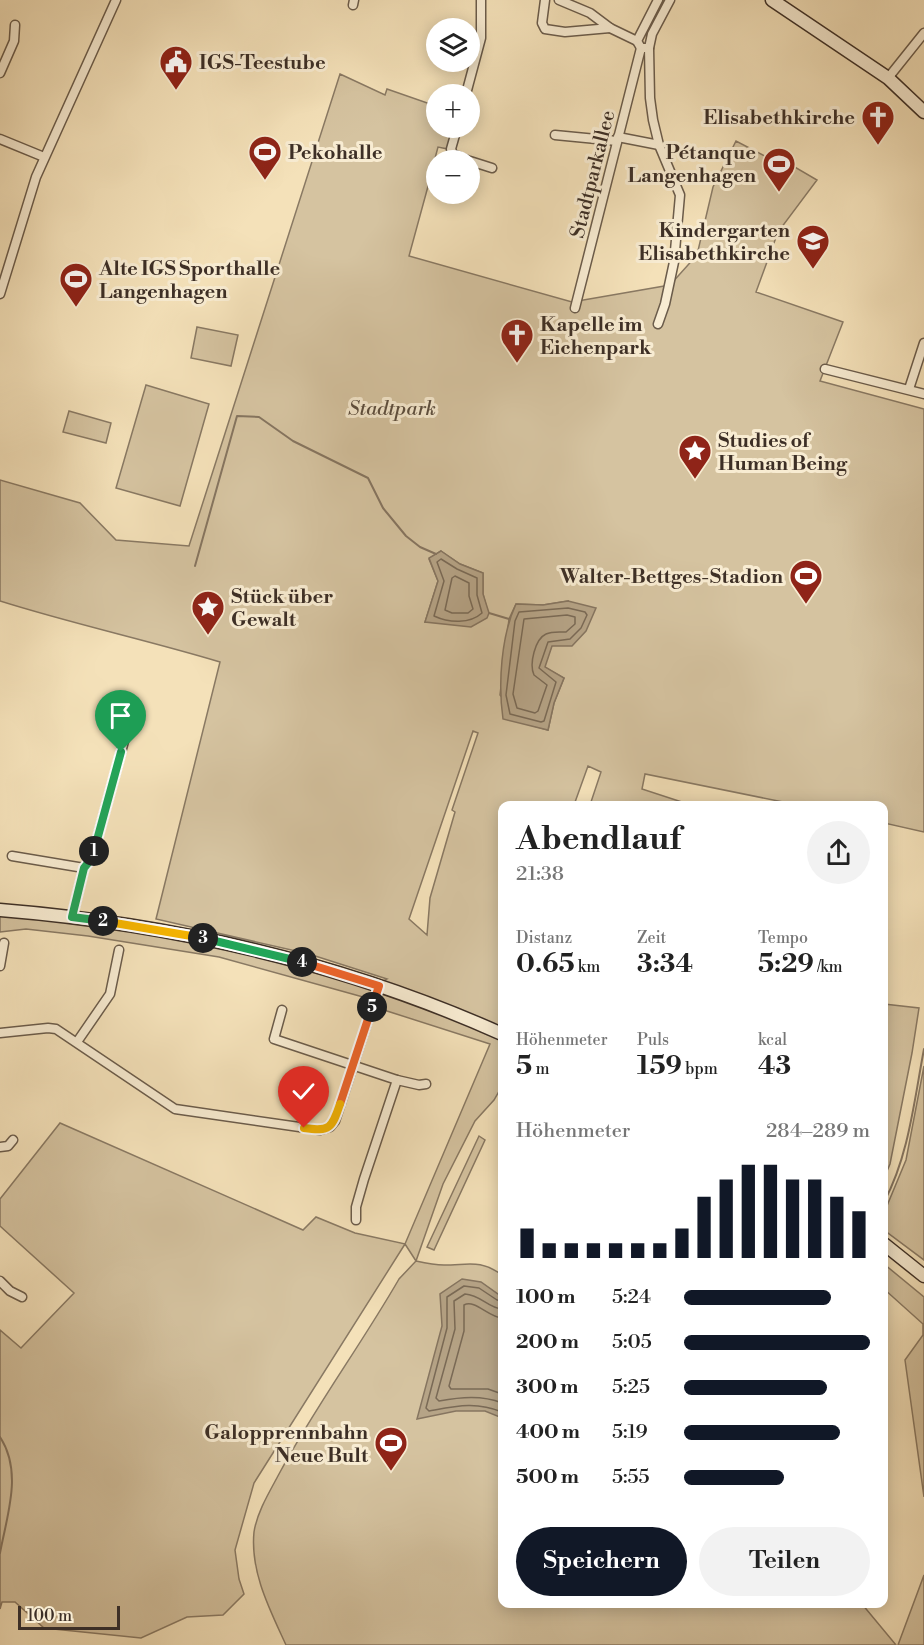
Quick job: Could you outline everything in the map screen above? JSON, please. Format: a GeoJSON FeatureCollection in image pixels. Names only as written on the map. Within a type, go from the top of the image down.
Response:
{"type":"FeatureCollection","features":[{"type":"Feature","properties":{"kind":"street"},"geometry":{"type":"LineString","coordinates":[[0,294],[27,202],[44,157],[116,0]]}},
{"type":"Feature","properties":{"kind":"street"},"geometry":{"type":"LineString","coordinates":[[469,84],[481,38],[481,0]]}},
{"type":"Feature","properties":{"kind":"street"},"geometry":{"type":"LineString","coordinates":[[544,0],[542,23],[545,29],[565,32],[609,28]]}},
{"type":"Feature","properties":{"kind":"street"},"geometry":{"type":"LineString","coordinates":[[559,0],[590,13],[609,28],[644,43],[650,98],[659,145],[680,195],[674,262],[658,324]]}},
{"type":"Feature","properties":{"kind":"street","name":"Stadtparkallee"},"geometry":{"type":"LineString","coordinates":[[574,308],[644,43],[658,0]]}},
{"type":"Feature","properties":{"kind":"street","name":"Stadtparkallee"},"geometry":{"type":"LineString","coordinates":[[644,43],[652,34],[670,0]]}},
{"type":"Feature","properties":{"kind":"street"},"geometry":{"type":"LineString","coordinates":[[773,0],[888,78],[924,112]]}},
{"type":"Feature","properties":{"kind":"street"},"geometry":{"type":"LineString","coordinates":[[0,73],[14,41],[15,25]]}},
{"type":"Feature","properties":{"kind":"street"},"geometry":{"type":"LineString","coordinates":[[888,78],[924,33]]}},
{"type":"Feature","properties":{"kind":"street"},"geometry":{"type":"LineString","coordinates":[[555,135],[618,139],[659,145]]}},
{"type":"Feature","properties":{"kind":"street"},"geometry":{"type":"LineString","coordinates":[[0,139],[44,157]]}},
{"type":"Feature","properties":{"kind":"street"},"geometry":{"type":"LineString","coordinates":[[480,164],[492,168]]}},
{"type":"Feature","properties":{"kind":"street"},"geometry":{"type":"LineString","coordinates":[[909,389],[924,343]]}},
{"type":"Feature","properties":{"kind":"street"},"geometry":{"type":"LineString","coordinates":[[825,369],[924,393]]}},
{"type":"Feature","properties":{"kind":"street"},"geometry":{"type":"LineString","coordinates":[[72,917],[84,868],[92,858],[132,712]]}},
{"type":"Feature","properties":{"kind":"street"},"geometry":{"type":"LineString","coordinates":[[12,856],[84,868]]}},
{"type":"Feature","properties":{"kind":"street"},"geometry":{"type":"LineString","coordinates":[[0,910],[140,927],[219,942],[297,961],[379,986],[498,1032]]}},
{"type":"Feature","properties":{"kind":"street"},"geometry":{"type":"LineString","coordinates":[[0,966],[4,943]]}},
{"type":"Feature","properties":{"kind":"street"},"geometry":{"type":"LineString","coordinates":[[77,1042],[110,994],[119,950]]}},
{"type":"Feature","properties":{"kind":"street"},"geometry":{"type":"LineString","coordinates":[[0,1033],[48,1028],[63,1032],[175,1109],[320,1130],[330,1127],[335,1121],[379,986]]}},
{"type":"Feature","properties":{"kind":"street"},"geometry":{"type":"LineString","coordinates":[[282,1010],[274,1039],[397,1080],[419,1085],[426,1084]]}},
{"type":"Feature","properties":{"kind":"street"},"geometry":{"type":"LineString","coordinates":[[356,1220],[356,1207],[364,1179],[397,1080]]}},
{"type":"Feature","properties":{"kind":"street"},"geometry":{"type":"LineString","coordinates":[[0,1147],[8,1146],[13,1140]]}},
{"type":"Feature","properties":{"kind":"street"},"geometry":{"type":"LineString","coordinates":[[888,1247],[924,1276]]}},
{"type":"Feature","properties":{"kind":"street"},"geometry":{"type":"LineString","coordinates":[[0,1281],[22,1298]]}},
{"type":"Feature","properties":{"kind":"green space","name":"Stadtpark"},"geometry":{"type":"Polygon","coordinates":[[[340,74],[385,95],[387,89],[426,103],[426,138],[451,138],[448,149],[438,147],[437,150],[426,150],[426,194],[409,256],[572,302],[670,285],[697,255],[713,187],[736,141],[786,167],[788,163],[817,180],[778,232],[756,292],[843,322],[820,381],[924,409],[924,832],[888,824],[888,801],[778,801],[645,774],[642,789],[679,801],[591,801],[601,772],[588,766],[575,801],[498,801],[498,1093],[475,1121],[443,1184],[416,1261],[405,1244],[490,1044],[387,1011],[363,997],[219,957],[88,936],[26,929],[0,932],[0,913],[124,927],[272,959],[369,989],[387,979],[309,954],[156,919],[220,662],[0,601],[0,480],[80,503],[116,540],[189,546],[340,74]],[[441,551],[429,559],[438,581],[425,622],[488,613],[483,594],[483,573],[460,564],[441,551]],[[568,601],[543,605],[516,604],[509,619],[500,695],[527,724],[548,730],[554,703],[564,678],[544,667],[568,601]],[[473,731],[409,919],[427,935],[430,898],[455,812],[452,810],[478,733],[473,731]]]}},
{"type":"Feature","properties":{"kind":"green space"},"geometry":{"type":"Polygon","coordinates":[[[197,327],[238,335],[231,366],[191,358],[197,327]]]}},
{"type":"Feature","properties":{"kind":"green space"},"geometry":{"type":"Polygon","coordinates":[[[146,385],[209,404],[180,506],[116,488],[146,385]]]}},
{"type":"Feature","properties":{"kind":"green space"},"geometry":{"type":"Polygon","coordinates":[[[69,411],[111,423],[106,443],[63,432],[69,411]]]}},
{"type":"Feature","properties":{"kind":"green space"},"geometry":{"type":"Polygon","coordinates":[[[888,1004],[919,1008],[888,1169],[888,1004]]]}},
{"type":"Feature","properties":{"kind":"green space"},"geometry":{"type":"Polygon","coordinates":[[[924,1066],[924,1260],[888,1233],[888,1203],[906,1160],[924,1066]]]}},
{"type":"Feature","properties":{"kind":"green space"},"geometry":{"type":"Polygon","coordinates":[[[60,1123],[303,1230],[316,1217],[355,1233],[405,1244],[254,1483],[235,1550],[239,1579],[244,1594],[223,1615],[187,1617],[141,1638],[44,1628],[15,1602],[2,1602],[0,1609],[0,1330],[21,1348],[74,1293],[0,1226],[0,1199],[60,1123]]]}},
{"type":"Feature","properties":{"kind":"green space"},"geometry":{"type":"Polygon","coordinates":[[[479,1136],[485,1140],[434,1250],[427,1247],[479,1136]]]}},
{"type":"Feature","properties":{"kind":"green space","name":"Galopprennbahn Neue Bult"},"geometry":{"type":"Polygon","coordinates":[[[416,1261],[441,1265],[481,1265],[498,1272],[498,1608],[865,1608],[896,1645],[286,1645],[258,1576],[254,1547],[256,1524],[264,1502],[293,1449],[399,1279],[416,1261]]]}},
{"type":"Feature","properties":{"kind":"green space"},"geometry":{"type":"Polygon","coordinates":[[[888,1267],[924,1297],[924,1497],[905,1360],[923,1335],[923,1324],[888,1293],[888,1267]]]}},
{"type":"Feature","properties":{"kind":"green space"},"geometry":{"type":"Polygon","coordinates":[[[924,1575],[924,1645],[898,1645],[924,1575]]]}},
{"type":"Feature","properties":{"kind":"water"},"geometry":{"type":"Polygon","coordinates":[[[441,551],[460,564],[483,573],[483,594],[489,613],[487,618],[471,627],[425,622],[438,581],[429,558],[441,551]]]}},
{"type":"Feature","properties":{"kind":"water"},"geometry":{"type":"Polygon","coordinates":[[[568,601],[596,608],[586,631],[572,646],[552,646],[545,667],[564,678],[554,703],[548,730],[503,719],[502,660],[507,631],[516,604],[543,605],[568,601]]]}},
{"type":"Feature","properties":{"kind":"water"},"geometry":{"type":"Polygon","coordinates":[[[462,1279],[481,1282],[498,1294],[498,1416],[485,1411],[456,1411],[417,1419],[442,1326],[440,1294],[462,1279]]]}},
{"type":"Feature","properties":{"kind":"waterway"},"geometry":{"type":"LineString","coordinates":[[195,566],[237,416],[259,417],[293,441],[368,478],[383,508],[406,536],[420,547],[436,554]]}},
{"type":"Feature","properties":{"kind":"waterway"},"geometry":{"type":"LineString","coordinates":[[489,613],[509,619]]}},
{"type":"Feature","properties":{"kind":"waterway"},"geometry":{"type":"LineString","coordinates":[[888,1193],[905,1147],[924,1049]]}},
{"type":"Feature","properties":{"kind":"waterway"},"geometry":{"type":"LineString","coordinates":[[0,1437],[7,1450],[12,1479],[9,1509],[0,1553]]}},
{"type":"Feature","properties":{"kind":"place","name":"IGS-Teestube"},"geometry":{"type":"Point","coordinates":[176,91]}},
{"type":"Feature","properties":{"kind":"place","name":"Elisabethkirche"},"geometry":{"type":"Point","coordinates":[878,146]}},
{"type":"Feature","properties":{"kind":"place","name":"Pekohalle"},"geometry":{"type":"Point","coordinates":[265,181]}},
{"type":"Feature","properties":{"kind":"place","name":"Pétanque Langenhagen"},"geometry":{"type":"Point","coordinates":[779,193]}},
{"type":"Feature","properties":{"kind":"place","name":"Kindergarten Elisabethkirche"},"geometry":{"type":"Point","coordinates":[813,270]}},
{"type":"Feature","properties":{"kind":"place","name":"Alte IGS Sporthalle Langenhagen"},"geometry":{"type":"Point","coordinates":[76,308]}},
{"type":"Feature","properties":{"kind":"place","name":"Kapelle im Eichenpark"},"geometry":{"type":"Point","coordinates":[517,364]}},
{"type":"Feature","properties":{"kind":"place","name":"Studies of Human Being"},"geometry":{"type":"Point","coordinates":[695,480]}},
{"type":"Feature","properties":{"kind":"place","name":"Walter-Bettges-Stadion"},"geometry":{"type":"Point","coordinates":[806,605]}},
{"type":"Feature","properties":{"kind":"place","name":"Stück über Gewalt"},"geometry":{"type":"Point","coordinates":[208,636]}},
{"type":"Feature","properties":{"kind":"place","name":"Galopprennbahn Neue Bult"},"geometry":{"type":"Point","coordinates":[391,1472]}},
{"type":"Feature","properties":{"kind":"route"},"geometry":{"type":"LineString","coordinates":[[121,752],[92,858],[84,868],[72,917],[219,942],[297,961],[379,986],[335,1121],[326,1129],[304,1128]]}}]}
